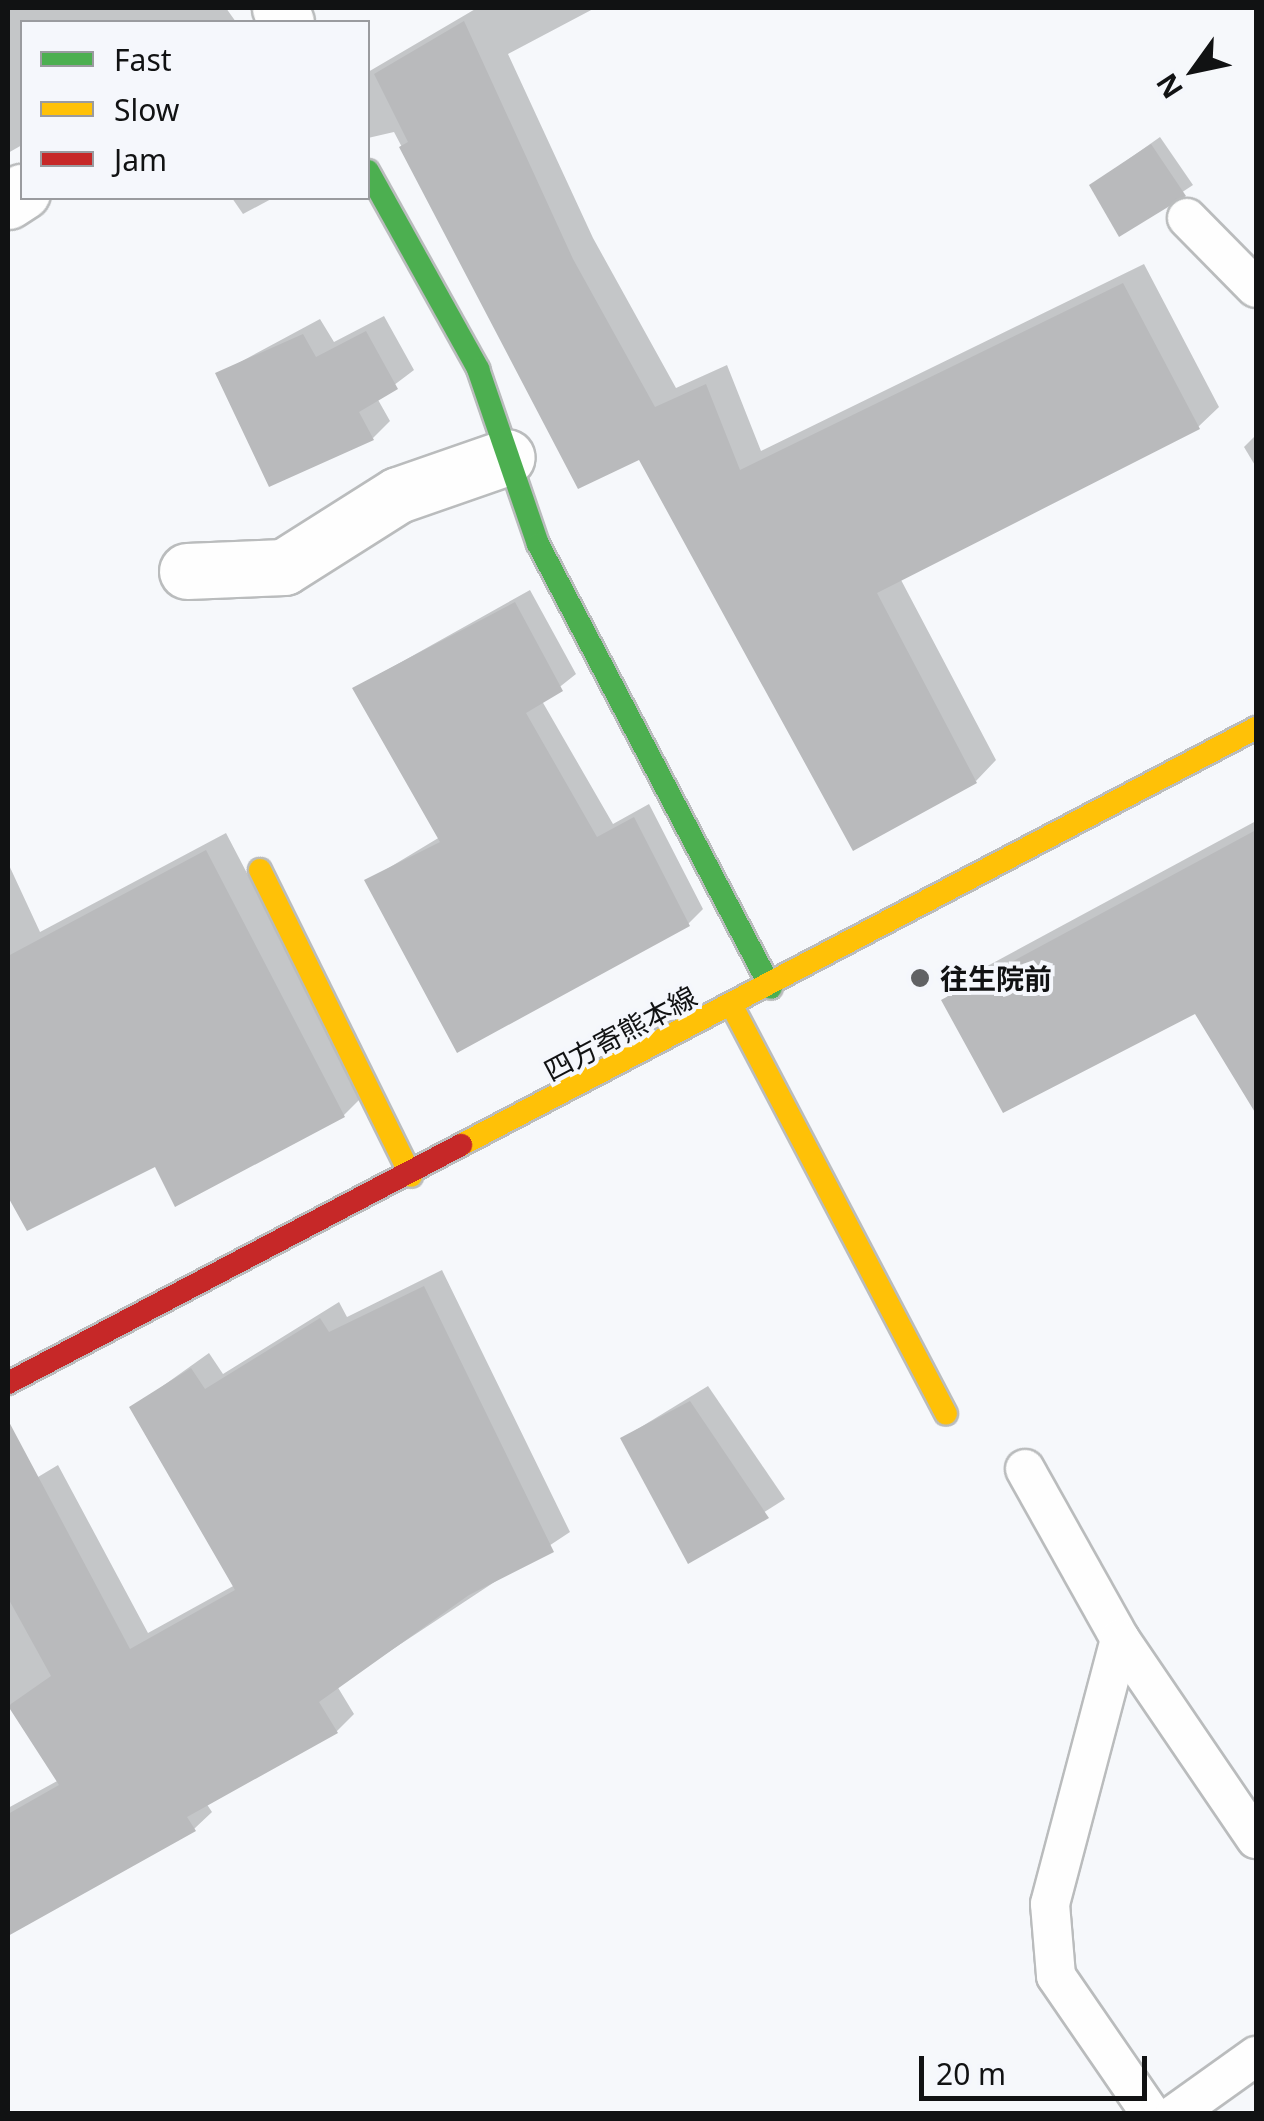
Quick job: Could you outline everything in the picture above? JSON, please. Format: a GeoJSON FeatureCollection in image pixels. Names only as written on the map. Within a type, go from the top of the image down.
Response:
{"type":"FeatureCollection","features":[{"type":"Feature","properties":{"kind":"street"},"geometry":{"type":"LineString","coordinates":[[370,175],[478,369],[538,544],[771,988]]}},
{"type":"Feature","properties":{"kind":"street"},"geometry":{"type":"LineString","coordinates":[[188,571],[284,567],[398,496],[507,457]]}},
{"type":"Feature","properties":{"kind":"street","name":"四方寄熊本線"},"geometry":{"type":"LineString","coordinates":[[8,1383],[771,988],[1256,728]]}},
{"type":"Feature","properties":{"kind":"street"},"geometry":{"type":"LineString","coordinates":[[260,870],[410,1176]]}},
{"type":"Feature","properties":{"kind":"street"},"geometry":{"type":"LineString","coordinates":[[732,1008],[946,1414]]}},
{"type":"Feature","properties":{"kind":"lane"},"geometry":{"type":"LineString","coordinates":[[1187,218],[1256,288]]}},
{"type":"Feature","properties":{"kind":"lane"},"geometry":{"type":"LineString","coordinates":[[1025,1469],[1120,1639],[1256,1839]]}},
{"type":"Feature","properties":{"kind":"lane"},"geometry":{"type":"LineString","coordinates":[[1120,1639],[1050,1904],[1056,1976],[1151,2114]]}},
{"type":"Feature","properties":{"kind":"lane"},"geometry":{"type":"LineString","coordinates":[[1174,2114],[1256,2056]]}},
{"type":"Feature","properties":{"kind":"building"},"geometry":{"type":"Polygon","coordinates":[[[464,21],[573,259],[655,407],[706,384],[740,470],[1123,283],[1200,429],[877,593],[977,783],[853,851],[639,460],[578,489],[399,147],[408,142],[374,74],[464,21]]]}},
{"type":"Feature","properties":{"kind":"building"},"geometry":{"type":"Polygon","coordinates":[[[1151,144],[1186,196],[1119,237],[1089,185],[1151,144]]]}},
{"type":"Feature","properties":{"kind":"building"},"geometry":{"type":"Polygon","coordinates":[[[366,331],[398,389],[359,412],[374,440],[269,487],[215,373],[303,334],[316,357],[366,331]]]}},
{"type":"Feature","properties":{"kind":"building"},"geometry":{"type":"Polygon","coordinates":[[[515,602],[563,691],[526,713],[597,837],[634,817],[690,926],[457,1053],[364,880],[440,842],[352,688],[515,602]]]}},
{"type":"Feature","properties":{"kind":"building"},"geometry":{"type":"Polygon","coordinates":[[[1256,830],[1256,1114],[1195,1014],[1003,1113],[941,1000],[1256,830]]]}},
{"type":"Feature","properties":{"kind":"building"},"geometry":{"type":"Polygon","coordinates":[[[206,850],[345,1117],[175,1207],[155,1167],[27,1231],[8,1197],[8,956],[206,850]]]}},
{"type":"Feature","properties":{"kind":"building"},"geometry":{"type":"Polygon","coordinates":[[[424,1286],[554,1552],[469,1595],[319,1702],[338,1733],[187,1817],[196,1831],[8,1936],[8,1814],[59,1785],[8,1706],[51,1676],[8,1598],[8,1420],[130,1649],[235,1590],[129,1407],[191,1368],[205,1389],[320,1318],[329,1332],[424,1286]]]}},
{"type":"Feature","properties":{"kind":"building"},"geometry":{"type":"Polygon","coordinates":[[[690,1401],[769,1518],[688,1564],[620,1438],[690,1401]]]}},
{"type":"Feature","properties":{"kind":"traffic: fast"},"geometry":{"type":"LineString","coordinates":[[370,175],[478,369],[538,544],[771,988]]}},
{"type":"Feature","properties":{"kind":"traffic: slow"},"geometry":{"type":"LineString","coordinates":[[461,1145],[1256,728]]}},
{"type":"Feature","properties":{"kind":"traffic: slow"},"geometry":{"type":"LineString","coordinates":[[260,870],[411,1176]]}},
{"type":"Feature","properties":{"kind":"traffic: slow"},"geometry":{"type":"LineString","coordinates":[[733,1008],[946,1414]]}},
{"type":"Feature","properties":{"kind":"traffic: jam"},"geometry":{"type":"LineString","coordinates":[[8,1383],[461,1145]]}},
{"type":"Feature","properties":{"kind":"place","name":"往生院前"},"geometry":{"type":"Point","coordinates":[920,978]}}]}
